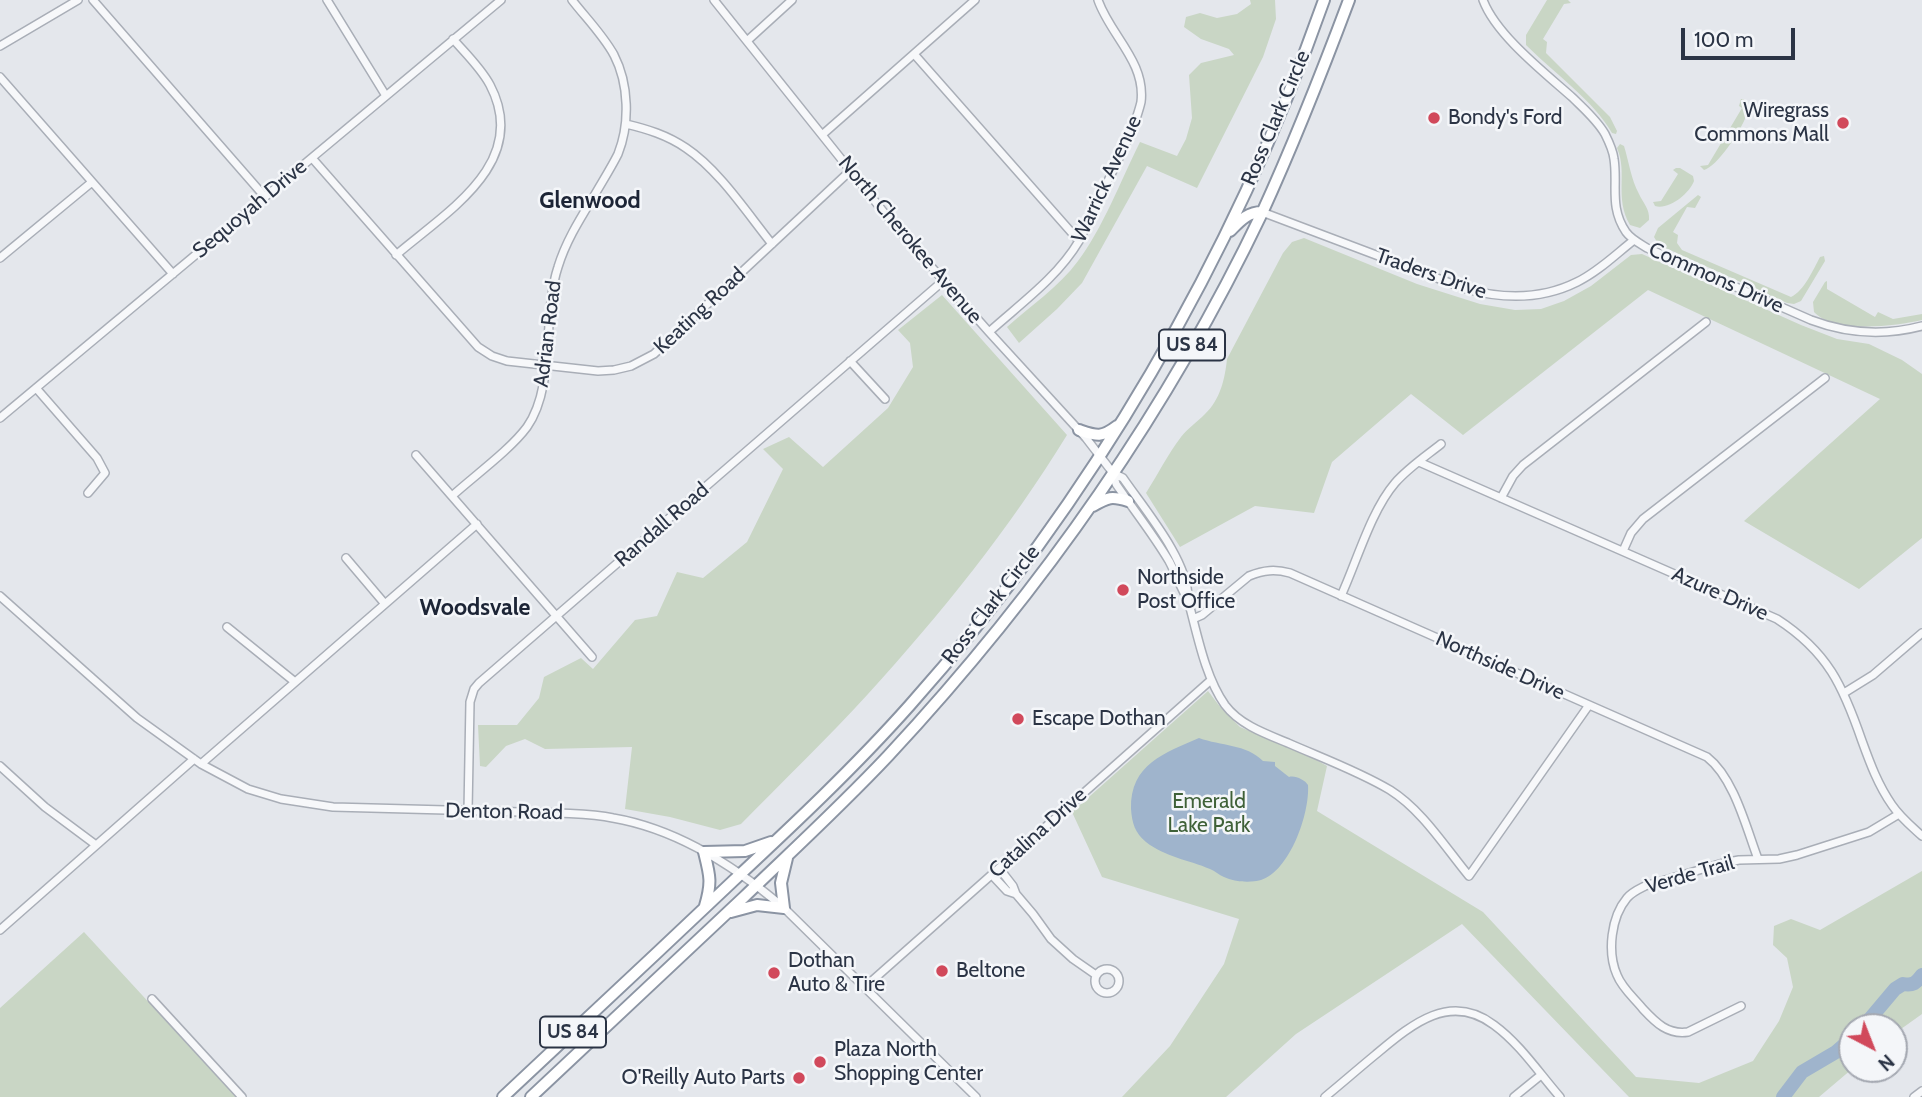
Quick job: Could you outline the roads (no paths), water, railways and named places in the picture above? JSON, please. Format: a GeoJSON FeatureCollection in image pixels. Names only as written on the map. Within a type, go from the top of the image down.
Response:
{"type":"FeatureCollection","features":[{"type":"Feature","properties":{"kind":"highway","name":"Ross Clark Circle"},"geometry":{"type":"LineString","coordinates":[[503,1097],[777,840],[874,744],[954,654],[1030,557],[1122,422],[1164,348],[1222,238],[1277,121],[1324,0]]}},
{"type":"Feature","properties":{"kind":"highway","name":"Ross Clark Circle"},"geometry":{"type":"LineString","coordinates":[[531,1097],[788,856],[887,757],[969,665],[1045,567],[1113,473],[1184,359],[1262,212],[1299,131],[1349,0]]}},
{"type":"Feature","properties":{"kind":"highway"},"geometry":{"type":"LineString","coordinates":[[1298,69],[1321,75]]}},
{"type":"Feature","properties":{"kind":"highway"},"geometry":{"type":"LineString","coordinates":[[1222,238],[1247,215],[1262,212]]}},
{"type":"Feature","properties":{"kind":"highway"},"geometry":{"type":"LineString","coordinates":[[1164,348],[1184,359]]}},
{"type":"Feature","properties":{"kind":"highway"},"geometry":{"type":"LineString","coordinates":[[1079,430],[1104,435],[1122,422]]}},
{"type":"Feature","properties":{"kind":"highway"},"geometry":{"type":"LineString","coordinates":[[1085,512],[1114,496],[1128,501]]}},
{"type":"Feature","properties":{"kind":"highway"},"geometry":{"type":"LineString","coordinates":[[954,654],[969,665]]}},
{"type":"Feature","properties":{"kind":"highway"},"geometry":{"type":"LineString","coordinates":[[874,744],[887,757]]}},
{"type":"Feature","properties":{"kind":"highway"},"geometry":{"type":"LineString","coordinates":[[821,798],[822,813],[826,819]]}},
{"type":"Feature","properties":{"kind":"highway"},"geometry":{"type":"LineString","coordinates":[[704,909],[710,878],[704,852],[745,851],[777,840]]}},
{"type":"Feature","properties":{"kind":"highway"},"geometry":{"type":"LineString","coordinates":[[725,914],[757,905],[784,908],[781,883],[788,856]]}},
{"type":"Feature","properties":{"kind":"highway"},"geometry":{"type":"LineString","coordinates":[[579,1026],[586,1045]]}},
{"type":"Feature","properties":{"kind":"street"},"geometry":{"type":"LineString","coordinates":[[0,46],[78,0]]}},
{"type":"Feature","properties":{"kind":"street"},"geometry":{"type":"LineString","coordinates":[[93,0],[265,197]]}},
{"type":"Feature","properties":{"kind":"street"},"geometry":{"type":"LineString","coordinates":[[327,0],[386,96]]}},
{"type":"Feature","properties":{"kind":"street","name":"Adrian Road"},"geometry":{"type":"LineString","coordinates":[[452,496],[515,441],[526,428],[539,404],[550,302],[561,257],[617,154],[626,124],[618,65],[604,41],[572,0]]}},
{"type":"Feature","properties":{"kind":"street","name":"North Cherokee Avenue"},"geometry":{"type":"LineString","coordinates":[[714,0],[890,220],[1100,456],[1168,560],[1180,589],[1188,600]]}},
{"type":"Feature","properties":{"kind":"street"},"geometry":{"type":"LineString","coordinates":[[747,41],[792,0]]}},
{"type":"Feature","properties":{"kind":"street"},"geometry":{"type":"LineString","coordinates":[[822,135],[975,0]]}},
{"type":"Feature","properties":{"kind":"street","name":"Warrick Avenue"},"geometry":{"type":"LineString","coordinates":[[989,332],[1065,263],[1079,242],[1133,129],[1140,103],[1140,80],[1130,56],[1098,0]]}},
{"type":"Feature","properties":{"kind":"street","name":"Commons Drive"},"geometry":{"type":"LineString","coordinates":[[1483,0],[1490,15],[1513,43],[1592,117],[1604,133],[1614,158],[1614,193],[1618,216],[1626,233],[1634,240],[1833,328],[1878,333],[1922,326]]}},
{"type":"Feature","properties":{"kind":"street","name":"Sequoyah Drive"},"geometry":{"type":"LineString","coordinates":[[0,418],[498,1]]}},
{"type":"Feature","properties":{"kind":"street"},"geometry":{"type":"LineString","coordinates":[[396,255],[479,183],[491,165],[498,147],[500,120],[491,88],[453,39]]}},
{"type":"Feature","properties":{"kind":"street"},"geometry":{"type":"LineString","coordinates":[[914,54],[1079,242]]}},
{"type":"Feature","properties":{"kind":"street"},"geometry":{"type":"LineString","coordinates":[[0,77],[173,274]]}},
{"type":"Feature","properties":{"kind":"street"},"geometry":{"type":"LineString","coordinates":[[626,124],[656,132],[698,156],[772,244]]}},
{"type":"Feature","properties":{"kind":"street","name":"Keating Road"},"geometry":{"type":"LineString","coordinates":[[312,158],[478,347],[500,359],[598,371],[631,366],[661,349],[850,171]]}},
{"type":"Feature","properties":{"kind":"street"},"geometry":{"type":"LineString","coordinates":[[0,258],[92,182]]}},
{"type":"Feature","properties":{"kind":"street","name":"Traders Drive"},"geometry":{"type":"LineString","coordinates":[[1262,212],[1465,289],[1510,297],[1557,291],[1579,281],[1634,240]]}},
{"type":"Feature","properties":{"kind":"street","name":"Randall Road"},"geometry":{"type":"LineString","coordinates":[[468,811],[470,702],[474,689],[943,281]]}},
{"type":"Feature","properties":{"kind":"street"},"geometry":{"type":"LineString","coordinates":[[1501,498],[1513,476],[1523,465],[1706,322]]}},
{"type":"Feature","properties":{"kind":"street"},"geometry":{"type":"LineString","coordinates":[[850,361],[886,400]]}},
{"type":"Feature","properties":{"kind":"street"},"geometry":{"type":"LineString","coordinates":[[1623,551],[1631,533],[1643,519],[1825,378]]}},
{"type":"Feature","properties":{"kind":"street"},"geometry":{"type":"LineString","coordinates":[[36,388],[97,458],[105,473],[88,493]]}},
{"type":"Feature","properties":{"kind":"street"},"geometry":{"type":"LineString","coordinates":[[1341,596],[1385,498],[1396,482],[1441,444]]}},
{"type":"Feature","properties":{"kind":"street"},"geometry":{"type":"LineString","coordinates":[[416,455],[592,657]]}},
{"type":"Feature","properties":{"kind":"street","name":"Azure Drive"},"geometry":{"type":"LineString","coordinates":[[1419,462],[1790,628],[1820,654],[1835,676],[1884,791],[1899,814],[1922,836]]}},
{"type":"Feature","properties":{"kind":"street","name":"North Cherokee Avenue"},"geometry":{"type":"LineString","coordinates":[[1113,473],[1123,478],[1176,556],[1188,586],[1188,600],[1211,680],[1226,705],[1250,726],[1371,779],[1402,799],[1420,816],[1469,876],[1589,705]]}},
{"type":"Feature","properties":{"kind":"street"},"geometry":{"type":"LineString","coordinates":[[0,930],[96,845],[295,682],[477,524]]}},
{"type":"Feature","properties":{"kind":"street"},"geometry":{"type":"LineString","coordinates":[[346,558],[385,604]]}},
{"type":"Feature","properties":{"kind":"street","name":"Northside Drive"},"geometry":{"type":"LineString","coordinates":[[1193,619],[1202,615],[1250,576],[1271,570],[1290,573],[1699,752],[1714,762],[1728,780],[1758,859]]}},
{"type":"Feature","properties":{"kind":"street","name":"Denton Road"},"geometry":{"type":"LineString","coordinates":[[0,596],[156,733],[197,761],[248,789],[305,804],[351,809],[559,813],[614,818],[661,832],[704,852],[757,884],[784,908],[976,1097]]}},
{"type":"Feature","properties":{"kind":"street"},"geometry":{"type":"LineString","coordinates":[[226,627],[295,682]]}},
{"type":"Feature","properties":{"kind":"street"},"geometry":{"type":"LineString","coordinates":[[1844,693],[1873,675],[1922,634]]}},
{"type":"Feature","properties":{"kind":"street","name":"Catalina Drive"},"geometry":{"type":"LineString","coordinates":[[865,987],[1211,680]]}},
{"type":"Feature","properties":{"kind":"street"},"geometry":{"type":"LineString","coordinates":[[0,766],[45,807],[96,845]]}},
{"type":"Feature","properties":{"kind":"street","name":"Verde Trail"},"geometry":{"type":"LineString","coordinates":[[1741,1006],[1688,1032],[1680,1034],[1663,1028],[1628,992],[1616,974],[1612,939],[1622,905],[1635,891],[1645,886],[1723,863],[1797,855],[1881,827],[1899,814]]}},
{"type":"Feature","properties":{"kind":"street"},"geometry":{"type":"LineString","coordinates":[[999,868],[1051,939],[1073,960],[1096,975]]}},
{"type":"Feature","properties":{"kind":"street"},"geometry":{"type":"LineString","coordinates":[[992,875],[1007,891],[1016,894]]}},
{"type":"Feature","properties":{"kind":"street"},"geometry":{"type":"LineString","coordinates":[[152,999],[242,1097]]}},
{"type":"Feature","properties":{"kind":"street"},"geometry":{"type":"LineString","coordinates":[[1325,1097],[1407,1029],[1430,1016],[1453,1011],[1471,1013],[1494,1024],[1560,1097]]}},
{"type":"Feature","properties":{"kind":"street"},"geometry":{"type":"LineString","coordinates":[[1514,1097],[1541,1074]]}},
{"type":"Feature","properties":{"kind":"street"},"geometry":{"type":"LineString","coordinates":[[1914,1097],[1922,1091]]}},
{"type":"Feature","properties":{"kind":"water"},"geometry":{"type":"Polygon","coordinates":[[[1199,738],[1241,748],[1263,761],[1275,762],[1275,766],[1289,777],[1300,778],[1308,785],[1306,810],[1296,840],[1281,865],[1261,880],[1232,880],[1210,869],[1169,855],[1146,842],[1135,827],[1131,809],[1132,794],[1143,771],[1162,755],[1199,738]]]}},
{"type":"Feature","properties":{"kind":"waterway"},"geometry":{"type":"LineString","coordinates":[[1875,1013],[1895,989],[1903,984],[1914,983],[1922,975]]}},
{"type":"Feature","properties":{"kind":"waterway"},"geometry":{"type":"LineString","coordinates":[[1783,1097],[1802,1072],[1838,1050]]}},
{"type":"Feature","properties":{"kind":"place","name":"Bondy's Ford"},"geometry":{"type":"Point","coordinates":[1434,118]}},
{"type":"Feature","properties":{"kind":"place","name":"Wiregrass Commons Mall"},"geometry":{"type":"Point","coordinates":[1843,123]}},
{"type":"Feature","properties":{"kind":"place","name":"Northside Post Office"},"geometry":{"type":"Point","coordinates":[1123,590]}},
{"type":"Feature","properties":{"kind":"place","name":"Escape Dothan"},"geometry":{"type":"Point","coordinates":[1018,719]}},
{"type":"Feature","properties":{"kind":"place","name":"Beltone"},"geometry":{"type":"Point","coordinates":[942,971]}},
{"type":"Feature","properties":{"kind":"place","name":"Dothan Auto & Tire"},"geometry":{"type":"Point","coordinates":[774,973]}},
{"type":"Feature","properties":{"kind":"place","name":"Plaza North Shopping Center"},"geometry":{"type":"Point","coordinates":[820,1062]}},
{"type":"Feature","properties":{"kind":"place","name":"O'Reilly Auto Parts"},"geometry":{"type":"Point","coordinates":[799,1078]}},
{"type":"Feature","properties":{"kind":"district","name":"Glenwood"},"geometry":{"type":"Point","coordinates":[590,201]}},
{"type":"Feature","properties":{"kind":"district","name":"Woodsvale"},"geometry":{"type":"Point","coordinates":[475,608]}},
{"type":"Feature","properties":{"kind":"park label","name":"Emerald Lake Park"},"geometry":{"type":"Point","coordinates":[1209,814]}}]}
